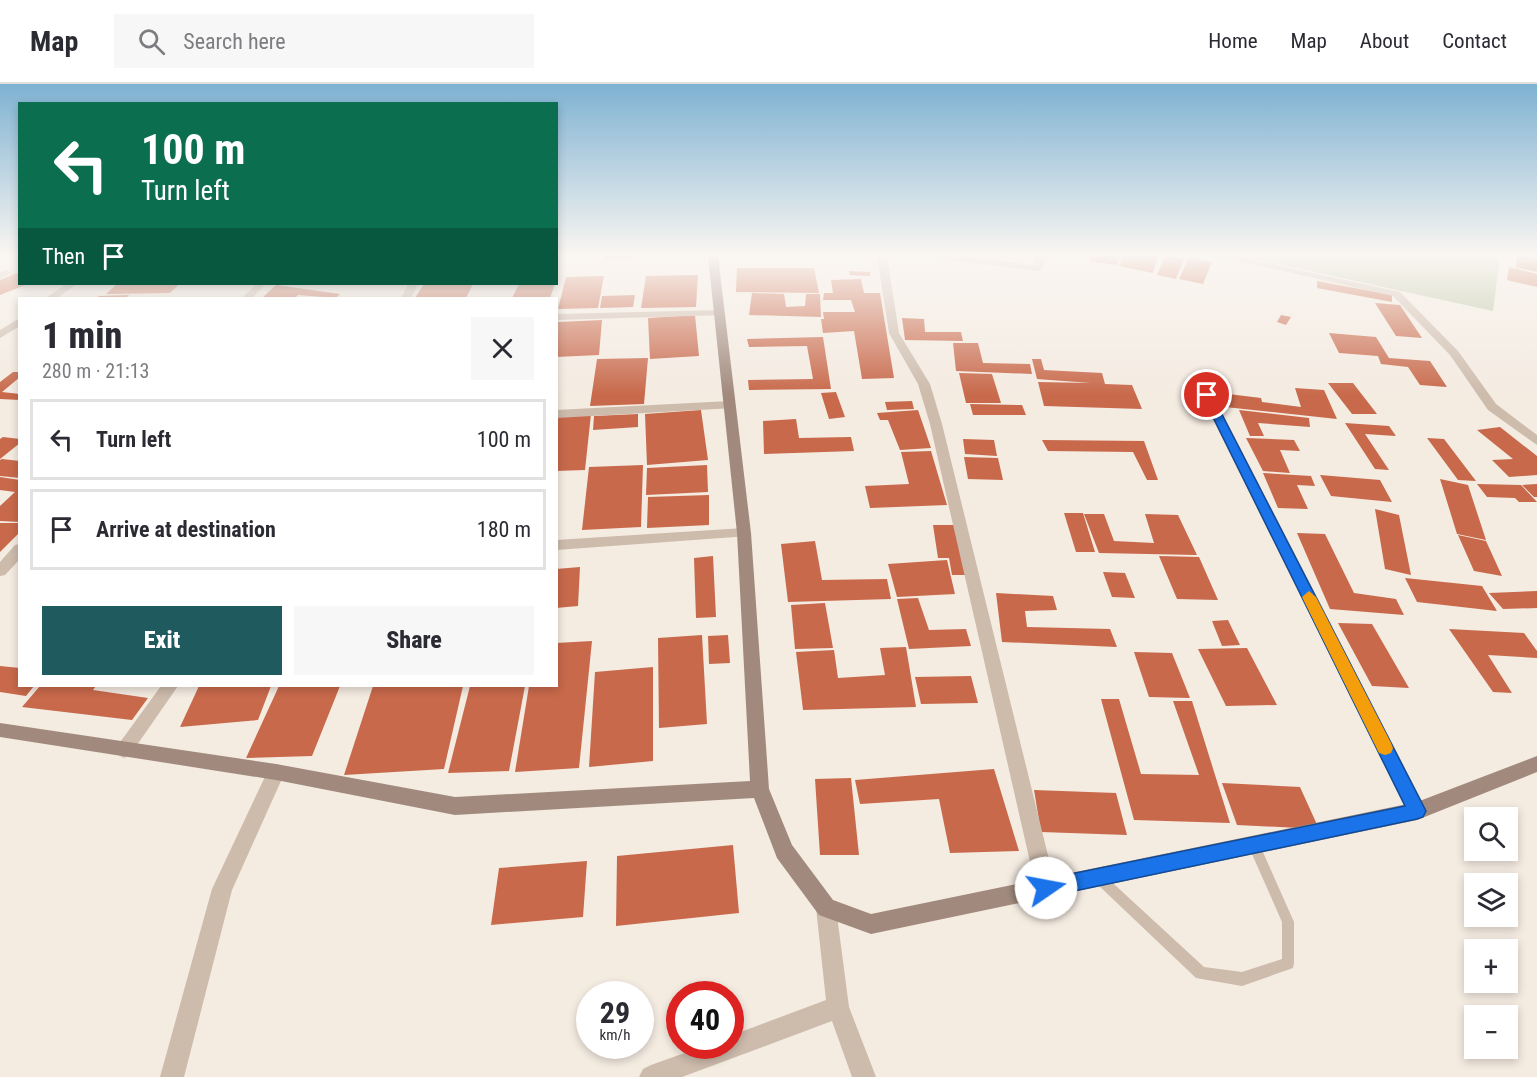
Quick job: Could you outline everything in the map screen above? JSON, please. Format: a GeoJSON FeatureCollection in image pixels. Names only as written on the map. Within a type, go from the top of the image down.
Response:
{"type":"FeatureCollection","features":[{"type":"Feature","properties":{"kind":"street"},"geometry":{"type":"LineString","coordinates":[[719,302],[744,533],[760,789],[784,851],[826,908],[837,1006],[864,1077]]}},
{"type":"Feature","properties":{"kind":"street"},"geometry":{"type":"LineString","coordinates":[[889,302],[894,333],[924,384],[936,424],[1046,888]]}},
{"type":"Feature","properties":{"kind":"street"},"geometry":{"type":"LineString","coordinates":[[1404,302],[1454,354],[1492,407],[1537,441]]}},
{"type":"Feature","properties":{"kind":"street"},"geometry":{"type":"LineString","coordinates":[[558,317],[720,313]]}},
{"type":"Feature","properties":{"kind":"street"},"geometry":{"type":"LineString","coordinates":[[0,335],[18,322]]}},
{"type":"Feature","properties":{"kind":"street"},"geometry":{"type":"LineString","coordinates":[[1208,385],[1205,389],[1207,395],[1417,811]]}},
{"type":"Feature","properties":{"kind":"street"},"geometry":{"type":"LineString","coordinates":[[558,414],[730,405]]}},
{"type":"Feature","properties":{"kind":"street"},"geometry":{"type":"LineString","coordinates":[[558,545],[744,533]]}},
{"type":"Feature","properties":{"kind":"street"},"geometry":{"type":"LineString","coordinates":[[0,571],[18,551]]}},
{"type":"Feature","properties":{"kind":"street"},"geometry":{"type":"LineString","coordinates":[[124,750],[169,687]]}},
{"type":"Feature","properties":{"kind":"street"},"geometry":{"type":"LineString","coordinates":[[0,730],[276,772],[455,806],[760,789]]}},
{"type":"Feature","properties":{"kind":"street"},"geometry":{"type":"LineString","coordinates":[[826,908],[871,924],[1417,811],[1537,764]]}},
{"type":"Feature","properties":{"kind":"street"},"geometry":{"type":"LineString","coordinates":[[172,1077],[222,889],[276,772]]}},
{"type":"Feature","properties":{"kind":"street"},"geometry":{"type":"LineString","coordinates":[[651,1077],[837,1006]]}},
{"type":"Feature","properties":{"kind":"lane"},"geometry":{"type":"LineString","coordinates":[[1098,877],[1201,973],[1242,979],[1288,963],[1288,922],[1254,845]]}},
{"type":"Feature","properties":{"kind":"green space"},"geometry":{"type":"Polygon","coordinates":[[[1453,302],[1494,302],[1493,311],[1453,302]]]}},
{"type":"Feature","properties":{"kind":"building"},"geometry":{"type":"Polygon","coordinates":[[[560,302],[599,302],[598,308],[558,309],[560,302]]]}},
{"type":"Feature","properties":{"kind":"building"},"geometry":{"type":"Polygon","coordinates":[[[601,302],[634,302],[633,307],[600,308],[601,302]]]}},
{"type":"Feature","properties":{"kind":"building"},"geometry":{"type":"Polygon","coordinates":[[[642,302],[696,302],[696,307],[641,308],[642,302]]]}},
{"type":"Feature","properties":{"kind":"building"},"geometry":{"type":"Polygon","coordinates":[[[751,302],[785,302],[786,307],[805,306],[805,302],[820,302],[821,317],[749,315],[751,302]]]}},
{"type":"Feature","properties":{"kind":"building"},"geometry":{"type":"Polygon","coordinates":[[[852,302],[882,302],[894,378],[862,379],[854,331],[823,333],[821,319],[824,319],[823,312],[855,312],[852,302]]]}},
{"type":"Feature","properties":{"kind":"building"},"geometry":{"type":"Polygon","coordinates":[[[1375,303],[1400,305],[1422,338],[1396,336],[1375,303]]]}},
{"type":"Feature","properties":{"kind":"building"},"geometry":{"type":"Polygon","coordinates":[[[695,315],[699,356],[650,359],[648,318],[695,315]]]}},
{"type":"Feature","properties":{"kind":"building"},"geometry":{"type":"Polygon","coordinates":[[[1281,315],[1291,317],[1286,325],[1277,322],[1281,315]]]}},
{"type":"Feature","properties":{"kind":"building"},"geometry":{"type":"Polygon","coordinates":[[[902,318],[924,319],[925,332],[961,332],[963,341],[905,340],[902,318]]]}},
{"type":"Feature","properties":{"kind":"building"},"geometry":{"type":"Polygon","coordinates":[[[602,320],[599,355],[558,357],[558,322],[602,320]]]}},
{"type":"Feature","properties":{"kind":"building"},"geometry":{"type":"Polygon","coordinates":[[[1329,333],[1376,337],[1389,358],[1430,361],[1447,387],[1420,385],[1408,367],[1381,364],[1378,356],[1339,353],[1329,333]]]}},
{"type":"Feature","properties":{"kind":"building"},"geometry":{"type":"Polygon","coordinates":[[[823,337],[831,389],[749,390],[748,380],[813,379],[807,346],[749,347],[747,339],[823,337]]]}},
{"type":"Feature","properties":{"kind":"building"},"geometry":{"type":"Polygon","coordinates":[[[953,343],[978,343],[983,363],[1030,364],[1032,374],[956,371],[953,343]]]}},
{"type":"Feature","properties":{"kind":"building"},"geometry":{"type":"Polygon","coordinates":[[[648,358],[644,404],[590,406],[597,359],[648,358]]]}},
{"type":"Feature","properties":{"kind":"building"},"geometry":{"type":"Polygon","coordinates":[[[1032,359],[1041,359],[1044,370],[1102,373],[1105,384],[1132,385],[1142,409],[1044,406],[1038,382],[1091,383],[1037,379],[1032,359]]]}},
{"type":"Feature","properties":{"kind":"building"},"geometry":{"type":"Polygon","coordinates":[[[13,372],[18,372],[18,379],[2,392],[18,394],[18,400],[0,399],[0,382],[13,372]]]}},
{"type":"Feature","properties":{"kind":"building"},"geometry":{"type":"Polygon","coordinates":[[[959,373],[992,374],[1001,403],[966,403],[959,373]]]}},
{"type":"Feature","properties":{"kind":"building"},"geometry":{"type":"Polygon","coordinates":[[[1328,383],[1353,383],[1377,414],[1352,414],[1328,383]]]}},
{"type":"Feature","properties":{"kind":"building"},"geometry":{"type":"Polygon","coordinates":[[[1295,388],[1324,390],[1337,419],[1225,407],[1220,393],[1261,398],[1262,402],[1301,407],[1295,388]]]}},
{"type":"Feature","properties":{"kind":"building"},"geometry":{"type":"Polygon","coordinates":[[[836,392],[845,417],[829,419],[821,393],[836,392]]]}},
{"type":"Feature","properties":{"kind":"building"},"geometry":{"type":"Polygon","coordinates":[[[912,401],[914,409],[887,410],[885,402],[912,401]]]}},
{"type":"Feature","properties":{"kind":"building"},"geometry":{"type":"Polygon","coordinates":[[[970,404],[1022,405],[1026,415],[973,415],[970,404]]]}},
{"type":"Feature","properties":{"kind":"building"},"geometry":{"type":"Polygon","coordinates":[[[701,410],[708,460],[647,465],[645,414],[701,410]]]}},
{"type":"Feature","properties":{"kind":"building"},"geometry":{"type":"Polygon","coordinates":[[[918,410],[931,448],[900,450],[888,420],[880,420],[877,413],[918,410]]]}},
{"type":"Feature","properties":{"kind":"building"},"geometry":{"type":"Polygon","coordinates":[[[1239,410],[1309,418],[1310,427],[1258,423],[1264,436],[1250,436],[1239,410]]]}},
{"type":"Feature","properties":{"kind":"building"},"geometry":{"type":"Polygon","coordinates":[[[591,414],[585,470],[558,471],[558,416],[591,414]]]}},
{"type":"Feature","properties":{"kind":"building"},"geometry":{"type":"Polygon","coordinates":[[[638,414],[638,427],[593,430],[594,416],[638,414]]]}},
{"type":"Feature","properties":{"kind":"building"},"geometry":{"type":"Polygon","coordinates":[[[796,419],[799,438],[851,437],[854,451],[764,454],[763,421],[796,419]]]}},
{"type":"Feature","properties":{"kind":"building"},"geometry":{"type":"Polygon","coordinates":[[[1345,423],[1389,426],[1396,436],[1365,434],[1389,470],[1375,469],[1345,423]]]}},
{"type":"Feature","properties":{"kind":"building"},"geometry":{"type":"Polygon","coordinates":[[[1500,427],[1537,456],[1537,475],[1509,477],[1492,460],[1513,459],[1477,430],[1500,427]]]}},
{"type":"Feature","properties":{"kind":"building"},"geometry":{"type":"Polygon","coordinates":[[[3,437],[18,439],[18,445],[0,459],[0,439],[3,437]]]}},
{"type":"Feature","properties":{"kind":"building"},"geometry":{"type":"Polygon","coordinates":[[[1246,438],[1294,440],[1300,451],[1280,450],[1290,473],[1263,471],[1246,438]]]}},
{"type":"Feature","properties":{"kind":"building"},"geometry":{"type":"Polygon","coordinates":[[[1427,438],[1444,439],[1476,481],[1458,480],[1427,438]]]}},
{"type":"Feature","properties":{"kind":"building"},"geometry":{"type":"Polygon","coordinates":[[[963,439],[994,440],[997,456],[965,454],[963,439]]]}},
{"type":"Feature","properties":{"kind":"building"},"geometry":{"type":"Polygon","coordinates":[[[1042,440],[1144,441],[1158,480],[1147,480],[1133,452],[1048,451],[1042,440]]]}},
{"type":"Feature","properties":{"kind":"building"},"geometry":{"type":"Polygon","coordinates":[[[931,451],[947,505],[870,508],[865,486],[909,484],[901,452],[931,451]]]}},
{"type":"Feature","properties":{"kind":"building"},"geometry":{"type":"Polygon","coordinates":[[[964,457],[998,458],[1003,480],[968,479],[964,457]]]}},
{"type":"Feature","properties":{"kind":"building"},"geometry":{"type":"Polygon","coordinates":[[[0,460],[18,461],[18,478],[0,476],[0,460]]]}},
{"type":"Feature","properties":{"kind":"building"},"geometry":{"type":"Polygon","coordinates":[[[643,465],[641,527],[582,530],[589,467],[643,465]]]}},
{"type":"Feature","properties":{"kind":"building"},"geometry":{"type":"Polygon","coordinates":[[[707,465],[708,492],[646,495],[647,468],[707,465]]]}},
{"type":"Feature","properties":{"kind":"building"},"geometry":{"type":"Polygon","coordinates":[[[1263,473],[1311,476],[1315,486],[1297,485],[1308,509],[1278,508],[1263,473]]]}},
{"type":"Feature","properties":{"kind":"building"},"geometry":{"type":"Polygon","coordinates":[[[1320,475],[1380,480],[1392,502],[1331,496],[1320,475]]]}},
{"type":"Feature","properties":{"kind":"building"},"geometry":{"type":"Polygon","coordinates":[[[0,477],[18,480],[18,522],[0,521],[0,506],[15,492],[0,490],[0,477]]]}},
{"type":"Feature","properties":{"kind":"building"},"geometry":{"type":"Polygon","coordinates":[[[1440,479],[1468,485],[1486,540],[1457,534],[1440,479]]]}},
{"type":"Feature","properties":{"kind":"building"},"geometry":{"type":"Polygon","coordinates":[[[1477,484],[1521,485],[1537,502],[1487,497],[1477,484]]]}},
{"type":"Feature","properties":{"kind":"building"},"geometry":{"type":"Polygon","coordinates":[[[1537,484],[1537,497],[1534,497],[1522,485],[1537,484]]]}},
{"type":"Feature","properties":{"kind":"building"},"geometry":{"type":"Polygon","coordinates":[[[709,495],[709,525],[647,528],[648,497],[709,495]]]}},
{"type":"Feature","properties":{"kind":"building"},"geometry":{"type":"Polygon","coordinates":[[[1375,509],[1399,515],[1411,575],[1385,569],[1375,509]]]}},
{"type":"Feature","properties":{"kind":"building"},"geometry":{"type":"Polygon","coordinates":[[[1064,513],[1083,513],[1095,552],[1076,552],[1064,513]]]}},
{"type":"Feature","properties":{"kind":"building"},"geometry":{"type":"Polygon","coordinates":[[[1084,514],[1104,514],[1114,541],[1154,543],[1145,514],[1178,515],[1197,555],[1099,553],[1084,514]]]}},
{"type":"Feature","properties":{"kind":"building"},"geometry":{"type":"Polygon","coordinates":[[[0,523],[18,523],[18,534],[0,552],[0,523]]]}},
{"type":"Feature","properties":{"kind":"building"},"geometry":{"type":"Polygon","coordinates":[[[933,525],[955,525],[966,575],[952,575],[949,558],[938,558],[933,525]]]}},
{"type":"Feature","properties":{"kind":"building"},"geometry":{"type":"Polygon","coordinates":[[[1297,533],[1325,534],[1354,593],[1396,599],[1404,615],[1330,609],[1297,533]]]}},
{"type":"Feature","properties":{"kind":"building"},"geometry":{"type":"Polygon","coordinates":[[[1458,535],[1486,541],[1502,576],[1474,571],[1458,535]]]}},
{"type":"Feature","properties":{"kind":"building"},"geometry":{"type":"Polygon","coordinates":[[[815,541],[822,580],[887,579],[891,599],[788,602],[781,544],[815,541]]]}},
{"type":"Feature","properties":{"kind":"building"},"geometry":{"type":"Polygon","coordinates":[[[713,556],[716,617],[696,618],[694,558],[713,556]]]}},
{"type":"Feature","properties":{"kind":"building"},"geometry":{"type":"Polygon","coordinates":[[[1159,556],[1199,557],[1218,600],[1177,599],[1159,556]]]}},
{"type":"Feature","properties":{"kind":"building"},"geometry":{"type":"Polygon","coordinates":[[[947,560],[955,594],[897,597],[888,564],[947,560]]]}},
{"type":"Feature","properties":{"kind":"building"},"geometry":{"type":"Polygon","coordinates":[[[580,567],[578,606],[558,608],[558,569],[580,567]]]}},
{"type":"Feature","properties":{"kind":"building"},"geometry":{"type":"Polygon","coordinates":[[[1103,572],[1125,573],[1135,598],[1112,597],[1103,572]]]}},
{"type":"Feature","properties":{"kind":"building"},"geometry":{"type":"Polygon","coordinates":[[[1405,578],[1482,586],[1497,611],[1417,602],[1405,578]]]}},
{"type":"Feature","properties":{"kind":"building"},"geometry":{"type":"Polygon","coordinates":[[[1537,591],[1537,608],[1503,609],[1489,593],[1537,591]]]}},
{"type":"Feature","properties":{"kind":"building"},"geometry":{"type":"Polygon","coordinates":[[[996,593],[1053,596],[1057,610],[1025,611],[1027,627],[1110,629],[1117,647],[1002,642],[996,593]]]}},
{"type":"Feature","properties":{"kind":"building"},"geometry":{"type":"Polygon","coordinates":[[[918,598],[929,630],[966,629],[971,646],[909,649],[897,599],[918,598]]]}},
{"type":"Feature","properties":{"kind":"building"},"geometry":{"type":"Polygon","coordinates":[[[825,603],[833,648],[795,649],[791,605],[825,603]]]}},
{"type":"Feature","properties":{"kind":"building"},"geometry":{"type":"Polygon","coordinates":[[[1228,620],[1240,645],[1222,646],[1212,621],[1228,620]]]}},
{"type":"Feature","properties":{"kind":"building"},"geometry":{"type":"Polygon","coordinates":[[[1338,623],[1372,624],[1409,688],[1372,686],[1338,623]]]}},
{"type":"Feature","properties":{"kind":"building"},"geometry":{"type":"Polygon","coordinates":[[[1449,629],[1524,633],[1537,651],[1537,658],[1488,655],[1512,693],[1493,692],[1449,629]]]}},
{"type":"Feature","properties":{"kind":"building"},"geometry":{"type":"Polygon","coordinates":[[[702,635],[707,724],[659,728],[658,638],[702,635]]]}},
{"type":"Feature","properties":{"kind":"building"},"geometry":{"type":"Polygon","coordinates":[[[728,635],[730,663],[709,664],[708,636],[728,635]]]}},
{"type":"Feature","properties":{"kind":"building"},"geometry":{"type":"Polygon","coordinates":[[[592,641],[579,768],[515,772],[529,687],[558,687],[558,643],[592,641]]]}},
{"type":"Feature","properties":{"kind":"building"},"geometry":{"type":"Polygon","coordinates":[[[906,647],[916,707],[803,710],[796,652],[834,650],[838,678],[885,675],[880,648],[906,647]]]}},
{"type":"Feature","properties":{"kind":"building"},"geometry":{"type":"Polygon","coordinates":[[[1247,648],[1277,705],[1226,706],[1198,649],[1247,648]]]}},
{"type":"Feature","properties":{"kind":"building"},"geometry":{"type":"Polygon","coordinates":[[[1134,652],[1172,653],[1190,698],[1149,697],[1134,652]]]}},
{"type":"Feature","properties":{"kind":"building"},"geometry":{"type":"Polygon","coordinates":[[[0,666],[18,668],[18,687],[33,687],[26,696],[0,692],[0,666]]]}},
{"type":"Feature","properties":{"kind":"building"},"geometry":{"type":"Polygon","coordinates":[[[653,667],[653,761],[589,767],[595,672],[653,667]]]}},
{"type":"Feature","properties":{"kind":"building"},"geometry":{"type":"Polygon","coordinates":[[[971,676],[978,703],[921,704],[915,677],[971,676]]]}},
{"type":"Feature","properties":{"kind":"building"},"geometry":{"type":"Polygon","coordinates":[[[39,687],[95,687],[93,690],[148,698],[132,720],[22,707],[39,687]]]}},
{"type":"Feature","properties":{"kind":"building"},"geometry":{"type":"Polygon","coordinates":[[[199,687],[271,687],[258,720],[180,727],[199,687]]]}},
{"type":"Feature","properties":{"kind":"building"},"geometry":{"type":"Polygon","coordinates":[[[279,687],[340,687],[312,756],[246,758],[279,687]]]}},
{"type":"Feature","properties":{"kind":"building"},"geometry":{"type":"Polygon","coordinates":[[[373,687],[463,687],[444,769],[344,775],[373,687]]]}},
{"type":"Feature","properties":{"kind":"building"},"geometry":{"type":"Polygon","coordinates":[[[470,687],[525,687],[509,771],[448,773],[470,687]]]}},
{"type":"Feature","properties":{"kind":"building"},"geometry":{"type":"Polygon","coordinates":[[[1101,699],[1119,699],[1141,774],[1199,775],[1173,701],[1192,701],[1230,823],[1134,820],[1101,699]]]}},
{"type":"Feature","properties":{"kind":"building"},"geometry":{"type":"Polygon","coordinates":[[[994,769],[1019,851],[950,853],[939,799],[860,804],[855,780],[994,769]]]}},
{"type":"Feature","properties":{"kind":"building"},"geometry":{"type":"Polygon","coordinates":[[[851,778],[859,855],[820,855],[815,779],[851,778]]]}},
{"type":"Feature","properties":{"kind":"building"},"geometry":{"type":"Polygon","coordinates":[[[1222,783],[1300,787],[1319,829],[1237,825],[1222,783]]]}},
{"type":"Feature","properties":{"kind":"building"},"geometry":{"type":"Polygon","coordinates":[[[1034,790],[1116,793],[1127,835],[1041,832],[1034,790]]]}},
{"type":"Feature","properties":{"kind":"building"},"geometry":{"type":"Polygon","coordinates":[[[733,845],[739,913],[616,926],[617,856],[733,845]]]}},
{"type":"Feature","properties":{"kind":"building"},"geometry":{"type":"Polygon","coordinates":[[[587,861],[583,917],[491,925],[499,868],[587,861]]]}},
{"type":"Feature","properties":{"kind":"slow traffic"},"geometry":{"type":"LineString","coordinates":[[1309,597],[1385,748]]}},
{"type":"Feature","properties":{"kind":"route"},"geometry":{"type":"LineString","coordinates":[[1046,888],[1417,811],[1207,395]]}}]}
